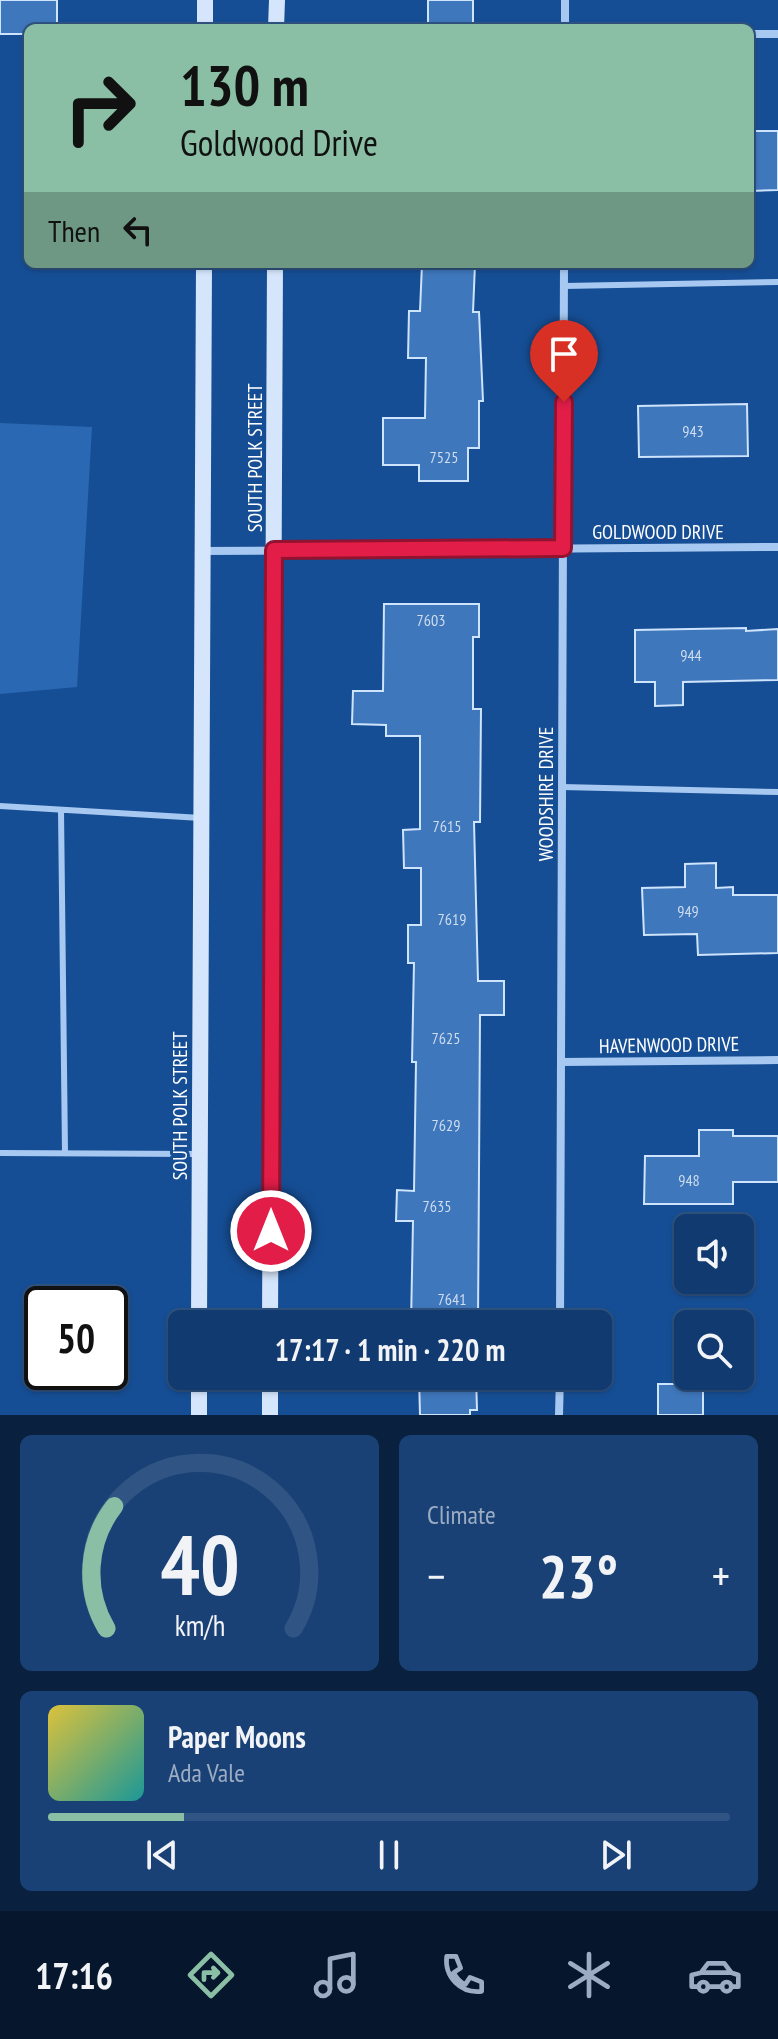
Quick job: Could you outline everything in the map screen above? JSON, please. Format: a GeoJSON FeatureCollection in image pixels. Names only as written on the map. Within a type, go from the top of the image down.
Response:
{"type":"FeatureCollection","features":[{"type":"Feature","properties":{"kind":"main road"},"geometry":{"type":"LineString","coordinates":[[205,0],[205,24]]}},
{"type":"Feature","properties":{"kind":"main road"},"geometry":{"type":"LineString","coordinates":[[276,24],[277,0]]}},
{"type":"Feature","properties":{"kind":"main road","name":"SOUTH POLK STREET"},"geometry":{"type":"LineString","coordinates":[[199,1310],[204,268]]}},
{"type":"Feature","properties":{"kind":"main road","name":"SOUTH POLK STREET"},"geometry":{"type":"LineString","coordinates":[[270,1310],[275,268]]}},
{"type":"Feature","properties":{"kind":"main road"},"geometry":{"type":"LineString","coordinates":[[199,1390],[199,1415]]}},
{"type":"Feature","properties":{"kind":"main road"},"geometry":{"type":"LineString","coordinates":[[270,1390],[270,1415]]}},
{"type":"Feature","properties":{"kind":"street"},"geometry":{"type":"LineString","coordinates":[[565,0],[565,24]]}},
{"type":"Feature","properties":{"kind":"street"},"geometry":{"type":"LineString","coordinates":[[754,34],[778,34]]}},
{"type":"Feature","properties":{"kind":"street","name":"WOODSHIRE DRIVE"},"geometry":{"type":"LineString","coordinates":[[560,1310],[564,268]]}},
{"type":"Feature","properties":{"kind":"street","name":"GOLDWOOD DRIVE"},"geometry":{"type":"LineString","coordinates":[[203,551],[778,547]]}},
{"type":"Feature","properties":{"kind":"street","name":"HAVENWOOD DRIVE"},"geometry":{"type":"LineString","coordinates":[[561,1062],[778,1060]]}},
{"type":"Feature","properties":{"kind":"street"},"geometry":{"type":"LineString","coordinates":[[559,1415],[560,1390]]}},
{"type":"Feature","properties":{"kind":"lane"},"geometry":{"type":"LineString","coordinates":[[564,286],[778,282]]}},
{"type":"Feature","properties":{"kind":"lane"},"geometry":{"type":"LineString","coordinates":[[562,787],[683,793],[778,792]]}},
{"type":"Feature","properties":{"kind":"lane"},"geometry":{"type":"LineString","coordinates":[[0,806],[201,818]]}},
{"type":"Feature","properties":{"kind":"lane"},"geometry":{"type":"LineString","coordinates":[[61,810],[65,1153]]}},
{"type":"Feature","properties":{"kind":"lane"},"geometry":{"type":"LineString","coordinates":[[0,1153],[200,1154]]}},
{"type":"Feature","properties":{"kind":"shaded area"},"geometry":{"type":"Polygon","coordinates":[[[0,423],[92,427],[77,687],[0,694],[0,423]]]}},
{"type":"Feature","properties":{"kind":"building"},"geometry":{"type":"Polygon","coordinates":[[[0,0],[57,0],[57,24],[24,24],[24,34],[0,34],[0,0]]]}},
{"type":"Feature","properties":{"kind":"building"},"geometry":{"type":"Polygon","coordinates":[[[428,0],[473,0],[473,24],[428,24],[428,0]]]}},
{"type":"Feature","properties":{"kind":"building"},"geometry":{"type":"Polygon","coordinates":[[[754,131],[778,131],[778,190],[754,191],[754,131]]]}},
{"type":"Feature","properties":{"kind":"building"},"geometry":{"type":"Polygon","coordinates":[[[422,268],[475,268],[473,312],[479,312],[483,401],[479,401],[479,448],[468,448],[468,481],[419,481],[419,465],[383,465],[383,418],[425,418],[426,358],[408,358],[409,311],[420,311],[422,268]]]}},
{"type":"Feature","properties":{"kind":"building"},"geometry":{"type":"Polygon","coordinates":[[[747,404],[748,456],[639,457],[638,406],[747,404]]]}},
{"type":"Feature","properties":{"kind":"building"},"geometry":{"type":"Polygon","coordinates":[[[384,604],[479,604],[479,637],[473,637],[473,709],[481,709],[480,822],[474,822],[478,981],[504,981],[504,1015],[480,1015],[478,1310],[411,1310],[413,1221],[396,1221],[397,1190],[414,1191],[414,963],[408,963],[408,925],[421,925],[421,868],[404,868],[403,830],[420,829],[420,736],[386,736],[386,725],[352,724],[353,691],[383,691],[384,604]]]}},
{"type":"Feature","properties":{"kind":"building"},"geometry":{"type":"Polygon","coordinates":[[[746,628],[746,631],[778,629],[778,680],[683,682],[683,705],[655,706],[655,682],[635,682],[635,630],[746,628]]]}},
{"type":"Feature","properties":{"kind":"building"},"geometry":{"type":"Polygon","coordinates":[[[716,863],[716,888],[733,887],[733,895],[778,895],[778,953],[698,955],[697,934],[644,935],[642,888],[685,887],[685,864],[716,863]]]}},
{"type":"Feature","properties":{"kind":"building"},"geometry":{"type":"Polygon","coordinates":[[[699,1130],[733,1130],[733,1136],[778,1136],[778,1182],[733,1182],[733,1204],[644,1204],[645,1156],[699,1156],[699,1130]]]}},
{"type":"Feature","properties":{"kind":"building"},"geometry":{"type":"Polygon","coordinates":[[[658,1384],[674,1384],[674,1390],[703,1390],[703,1415],[658,1415],[658,1384]]]}},
{"type":"Feature","properties":{"kind":"building"},"geometry":{"type":"Polygon","coordinates":[[[419,1390],[476,1390],[477,1410],[470,1410],[470,1415],[420,1415],[419,1390]]]}},
{"type":"Feature","properties":{"kind":"route"},"geometry":{"type":"LineString","coordinates":[[271,1231],[274,550],[563,548],[564,402]]}}]}
